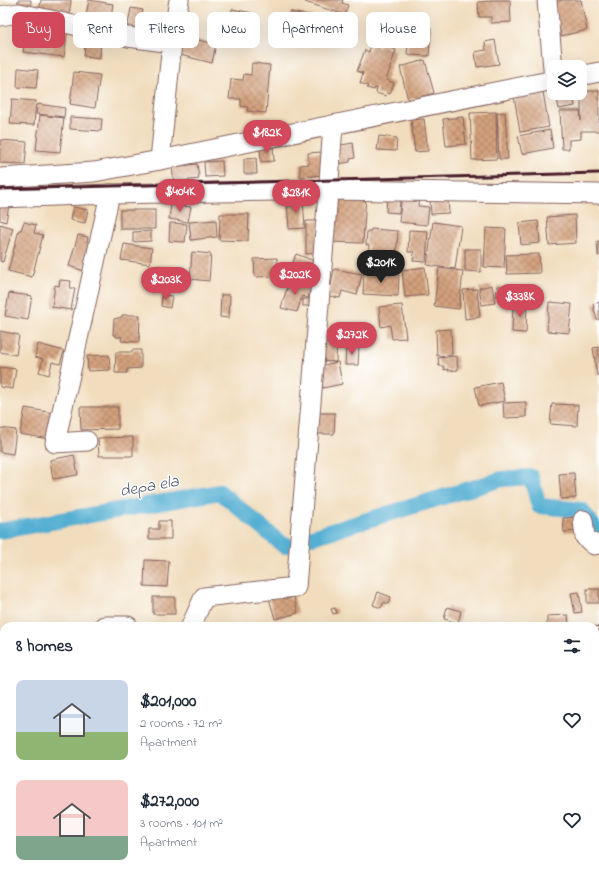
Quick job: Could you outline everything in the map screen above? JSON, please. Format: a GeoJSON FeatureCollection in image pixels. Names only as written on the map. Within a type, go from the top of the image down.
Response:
{"type":"FeatureCollection","features":[{"type":"Feature","properties":{"kind":"street"},"geometry":{"type":"LineString","coordinates":[[177,12],[179,0]]}},
{"type":"Feature","properties":{"kind":"street"},"geometry":{"type":"LineString","coordinates":[[547,0],[552,60]]}},
{"type":"Feature","properties":{"kind":"street"},"geometry":{"type":"LineString","coordinates":[[0,16],[19,13],[135,38]]}},
{"type":"Feature","properties":{"kind":"street"},"geometry":{"type":"LineString","coordinates":[[160,160],[171,48]]}},
{"type":"Feature","properties":{"kind":"street"},"geometry":{"type":"LineString","coordinates":[[587,75],[599,72]]}},
{"type":"Feature","properties":{"kind":"street"},"geometry":{"type":"LineString","coordinates":[[0,178],[94,172],[547,81]]}},
{"type":"Feature","properties":{"kind":"street"},"geometry":{"type":"LineString","coordinates":[[193,622],[204,597],[296,587],[333,125]]}},
{"type":"Feature","properties":{"kind":"street"},"geometry":{"type":"LineString","coordinates":[[0,198],[110,194],[328,190],[599,194]]}},
{"type":"Feature","properties":{"kind":"street"},"geometry":{"type":"LineString","coordinates":[[87,441],[54,443],[110,194]]}},
{"type":"Feature","properties":{"kind":"street"},"geometry":{"type":"LineString","coordinates":[[583,520],[585,537],[594,545],[599,544]]}},
{"type":"Feature","properties":{"kind":"building"},"geometry":{"type":"Polygon","coordinates":[[[18,0],[31,0],[31,8],[18,9],[18,0]]]}},
{"type":"Feature","properties":{"kind":"building"},"geometry":{"type":"Polygon","coordinates":[[[41,0],[71,0],[69,16],[65,16],[65,12],[39,12],[41,0]]]}},
{"type":"Feature","properties":{"kind":"building"},"geometry":{"type":"Polygon","coordinates":[[[89,0],[113,4],[112,12],[87,12],[89,0]]]}},
{"type":"Feature","properties":{"kind":"building"},"geometry":{"type":"Polygon","coordinates":[[[306,0],[343,0],[342,3],[348,5],[346,12],[336,12],[305,2],[306,0]]]}},
{"type":"Feature","properties":{"kind":"building"},"geometry":{"type":"Polygon","coordinates":[[[490,0],[510,0],[511,22],[491,23],[491,17],[479,17],[478,2],[490,0]]]}},
{"type":"Feature","properties":{"kind":"building"},"geometry":{"type":"Polygon","coordinates":[[[563,0],[581,0],[587,30],[561,36],[554,2],[563,0]]]}},
{"type":"Feature","properties":{"kind":"building"},"geometry":{"type":"Polygon","coordinates":[[[131,8],[143,10],[143,12],[135,12],[135,31],[127,30],[131,8]]]}},
{"type":"Feature","properties":{"kind":"building"},"geometry":{"type":"Polygon","coordinates":[[[232,9],[247,12],[231,12],[232,9]]]}},
{"type":"Feature","properties":{"kind":"building"},"geometry":{"type":"Polygon","coordinates":[[[65,28],[68,28],[64,57],[23,52],[24,48],[65,48],[65,28]]]}},
{"type":"Feature","properties":{"kind":"building"},"geometry":{"type":"Polygon","coordinates":[[[199,40],[207,42],[207,48],[215,48],[212,63],[176,54],[177,48],[199,48],[199,40]]]}},
{"type":"Feature","properties":{"kind":"building"},"geometry":{"type":"Polygon","coordinates":[[[495,40],[499,64],[477,67],[475,52],[486,50],[485,42],[495,40]]]}},
{"type":"Feature","properties":{"kind":"building"},"geometry":{"type":"Polygon","coordinates":[[[85,48],[100,48],[100,58],[84,56],[85,48]]]}},
{"type":"Feature","properties":{"kind":"building"},"geometry":{"type":"Polygon","coordinates":[[[370,48],[390,48],[396,50],[386,80],[394,83],[390,94],[387,93],[386,96],[376,93],[377,88],[374,90],[367,88],[368,86],[360,83],[363,73],[357,71],[365,50],[369,52],[370,48]]]}},
{"type":"Feature","properties":{"kind":"building"},"geometry":{"type":"Polygon","coordinates":[[[408,48],[430,48],[429,56],[407,55],[408,48]]]}},
{"type":"Feature","properties":{"kind":"building"},"geometry":{"type":"Polygon","coordinates":[[[425,60],[434,93],[408,100],[400,67],[425,60]]]}},
{"type":"Feature","properties":{"kind":"building"},"geometry":{"type":"Polygon","coordinates":[[[252,63],[270,65],[266,113],[247,111],[248,107],[241,106],[241,99],[229,99],[231,79],[243,80],[244,74],[251,75],[252,63]]]}},
{"type":"Feature","properties":{"kind":"building"},"geometry":{"type":"Polygon","coordinates":[[[18,68],[38,70],[36,88],[17,87],[18,68]]]}},
{"type":"Feature","properties":{"kind":"building"},"geometry":{"type":"Polygon","coordinates":[[[74,72],[100,75],[95,108],[70,104],[74,72]]]}},
{"type":"Feature","properties":{"kind":"building"},"geometry":{"type":"Polygon","coordinates":[[[587,91],[599,91],[599,131],[581,131],[581,139],[569,140],[569,149],[562,149],[560,111],[580,111],[581,121],[581,100],[587,100],[587,91]]]}},
{"type":"Feature","properties":{"kind":"building"},"geometry":{"type":"Polygon","coordinates":[[[543,92],[549,127],[520,132],[514,96],[543,92]]]}},
{"type":"Feature","properties":{"kind":"building"},"geometry":{"type":"Polygon","coordinates":[[[12,99],[36,101],[34,125],[10,124],[12,99]]]}},
{"type":"Feature","properties":{"kind":"building"},"geometry":{"type":"Polygon","coordinates":[[[557,100],[574,100],[575,106],[559,109],[557,100]]]}},
{"type":"Feature","properties":{"kind":"building"},"geometry":{"type":"Polygon","coordinates":[[[38,104],[65,108],[64,117],[36,114],[38,104]]]}},
{"type":"Feature","properties":{"kind":"building"},"geometry":{"type":"Polygon","coordinates":[[[496,112],[497,159],[472,160],[470,113],[496,112]]]}},
{"type":"Feature","properties":{"kind":"building"},"geometry":{"type":"Polygon","coordinates":[[[505,112],[508,159],[499,159],[497,113],[505,112]]]}},
{"type":"Feature","properties":{"kind":"building"},"geometry":{"type":"Polygon","coordinates":[[[40,115],[64,118],[60,152],[36,150],[40,115]]]}},
{"type":"Feature","properties":{"kind":"building"},"geometry":{"type":"Polygon","coordinates":[[[70,117],[102,119],[101,131],[70,129],[70,117]]]}},
{"type":"Feature","properties":{"kind":"building"},"geometry":{"type":"Polygon","coordinates":[[[463,117],[466,144],[446,146],[443,119],[463,117]]]}},
{"type":"Feature","properties":{"kind":"building"},"geometry":{"type":"Polygon","coordinates":[[[424,119],[428,151],[415,152],[411,120],[424,119]]]}},
{"type":"Feature","properties":{"kind":"building"},"geometry":{"type":"Polygon","coordinates":[[[550,130],[553,148],[522,154],[518,136],[550,130]]]}},
{"type":"Feature","properties":{"kind":"building"},"geometry":{"type":"Polygon","coordinates":[[[379,136],[397,138],[396,151],[377,150],[379,136]]]}},
{"type":"Feature","properties":{"kind":"building"},"geometry":{"type":"Polygon","coordinates":[[[0,140],[27,142],[25,164],[0,163],[0,140]]]}},
{"type":"Feature","properties":{"kind":"building"},"geometry":{"type":"Polygon","coordinates":[[[353,143],[355,158],[350,159],[350,162],[338,164],[335,146],[353,143]]]}},
{"type":"Feature","properties":{"kind":"building"},"geometry":{"type":"Polygon","coordinates":[[[273,146],[274,161],[261,162],[260,147],[273,146]]]}},
{"type":"Feature","properties":{"kind":"building"},"geometry":{"type":"Polygon","coordinates":[[[322,152],[324,175],[300,177],[300,165],[309,164],[308,153],[322,152]]]}},
{"type":"Feature","properties":{"kind":"building"},"geometry":{"type":"Polygon","coordinates":[[[256,158],[257,174],[244,174],[244,159],[256,158]]]}},
{"type":"Feature","properties":{"kind":"building"},"geometry":{"type":"Polygon","coordinates":[[[222,161],[223,176],[205,177],[204,162],[222,161]]]}},
{"type":"Feature","properties":{"kind":"building"},"geometry":{"type":"Polygon","coordinates":[[[197,164],[199,179],[174,182],[172,167],[197,164]]]}},
{"type":"Feature","properties":{"kind":"building"},"geometry":{"type":"Polygon","coordinates":[[[330,193],[366,195],[363,243],[327,242],[330,193]]]}},
{"type":"Feature","properties":{"kind":"building"},"geometry":{"type":"Polygon","coordinates":[[[402,194],[419,196],[418,206],[429,207],[427,225],[399,222],[402,194]]]}},
{"type":"Feature","properties":{"kind":"building"},"geometry":{"type":"Polygon","coordinates":[[[387,197],[400,198],[399,213],[386,212],[387,197]]]}},
{"type":"Feature","properties":{"kind":"building"},"geometry":{"type":"Polygon","coordinates":[[[303,199],[305,228],[289,229],[287,200],[303,199]]]}},
{"type":"Feature","properties":{"kind":"building"},"geometry":{"type":"Polygon","coordinates":[[[448,199],[449,213],[431,214],[430,200],[448,199]]]}},
{"type":"Feature","properties":{"kind":"building"},"geometry":{"type":"Polygon","coordinates":[[[0,203],[9,205],[6,222],[0,220],[0,203]]]}},
{"type":"Feature","properties":{"kind":"building"},"geometry":{"type":"Polygon","coordinates":[[[171,205],[191,207],[188,222],[169,219],[171,205]]]}},
{"type":"Feature","properties":{"kind":"building"},"geometry":{"type":"Polygon","coordinates":[[[73,207],[88,210],[85,223],[70,220],[73,207]]]}},
{"type":"Feature","properties":{"kind":"building"},"geometry":{"type":"Polygon","coordinates":[[[120,210],[155,210],[155,229],[120,229],[120,210]]]}},
{"type":"Feature","properties":{"kind":"building"},"geometry":{"type":"Polygon","coordinates":[[[220,214],[249,214],[248,241],[219,240],[220,214]]]}},
{"type":"Feature","properties":{"kind":"building"},"geometry":{"type":"Polygon","coordinates":[[[575,215],[576,243],[549,245],[547,217],[575,215]]]}},
{"type":"Feature","properties":{"kind":"building"},"geometry":{"type":"Polygon","coordinates":[[[216,220],[217,237],[191,240],[189,222],[216,220]]]}},
{"type":"Feature","properties":{"kind":"building"},"geometry":{"type":"Polygon","coordinates":[[[306,221],[319,221],[319,253],[306,254],[306,221]]]}},
{"type":"Feature","properties":{"kind":"building"},"geometry":{"type":"Polygon","coordinates":[[[538,221],[540,243],[521,245],[519,223],[538,221]]]}},
{"type":"Feature","properties":{"kind":"building"},"geometry":{"type":"Polygon","coordinates":[[[24,222],[36,225],[34,233],[43,235],[32,277],[8,271],[19,230],[21,230],[24,222]]]}},
{"type":"Feature","properties":{"kind":"building"},"geometry":{"type":"Polygon","coordinates":[[[433,222],[461,226],[455,269],[427,265],[433,222]]]}},
{"type":"Feature","properties":{"kind":"building"},"geometry":{"type":"Polygon","coordinates":[[[170,223],[187,224],[185,242],[169,241],[170,223]]]}},
{"type":"Feature","properties":{"kind":"building"},"geometry":{"type":"Polygon","coordinates":[[[0,224],[13,228],[3,262],[0,261],[0,224]]]}},
{"type":"Feature","properties":{"kind":"building"},"geometry":{"type":"Polygon","coordinates":[[[486,228],[506,229],[504,268],[484,267],[486,228]]]}},
{"type":"Feature","properties":{"kind":"building"},"geometry":{"type":"Polygon","coordinates":[[[371,229],[398,231],[395,273],[367,271],[369,245],[366,245],[367,231],[371,231],[371,229]]]}},
{"type":"Feature","properties":{"kind":"building"},"geometry":{"type":"Polygon","coordinates":[[[409,230],[428,231],[426,262],[413,261],[414,252],[408,252],[409,230]]]}},
{"type":"Feature","properties":{"kind":"building"},"geometry":{"type":"Polygon","coordinates":[[[151,231],[151,241],[133,242],[133,232],[151,231]]]}},
{"type":"Feature","properties":{"kind":"building"},"geometry":{"type":"Polygon","coordinates":[[[78,235],[88,237],[87,242],[92,244],[84,271],[69,266],[78,235]]]}},
{"type":"Feature","properties":{"kind":"building"},"geometry":{"type":"Polygon","coordinates":[[[597,241],[599,241],[599,256],[598,256],[597,241]]]}},
{"type":"Feature","properties":{"kind":"building"},"geometry":{"type":"Polygon","coordinates":[[[124,244],[152,248],[150,264],[121,260],[124,244]]]}},
{"type":"Feature","properties":{"kind":"building"},"geometry":{"type":"Polygon","coordinates":[[[465,249],[481,249],[481,272],[465,271],[465,249]]]}},
{"type":"Feature","properties":{"kind":"building"},"geometry":{"type":"Polygon","coordinates":[[[192,252],[211,254],[209,281],[190,279],[192,252]]]}},
{"type":"Feature","properties":{"kind":"building"},"geometry":{"type":"Polygon","coordinates":[[[296,254],[320,263],[315,276],[308,273],[304,283],[288,277],[296,254]]]}},
{"type":"Feature","properties":{"kind":"building"},"geometry":{"type":"Polygon","coordinates":[[[539,254],[540,273],[507,274],[506,255],[539,254]]]}},
{"type":"Feature","properties":{"kind":"building"},"geometry":{"type":"Polygon","coordinates":[[[277,258],[277,276],[255,277],[254,259],[277,258]]]}},
{"type":"Feature","properties":{"kind":"building"},"geometry":{"type":"Polygon","coordinates":[[[157,266],[181,268],[180,281],[156,279],[157,266]]]}},
{"type":"Feature","properties":{"kind":"building"},"geometry":{"type":"Polygon","coordinates":[[[425,267],[428,295],[405,297],[402,270],[425,267]]]}},
{"type":"Feature","properties":{"kind":"building"},"geometry":{"type":"Polygon","coordinates":[[[439,268],[463,271],[459,309],[434,306],[439,268]]]}},
{"type":"Feature","properties":{"kind":"building"},"geometry":{"type":"Polygon","coordinates":[[[334,269],[362,274],[357,295],[342,291],[340,298],[329,296],[334,269]]]}},
{"type":"Feature","properties":{"kind":"building"},"geometry":{"type":"Polygon","coordinates":[[[364,273],[399,275],[398,296],[363,294],[364,273]]]}},
{"type":"Feature","properties":{"kind":"building"},"geometry":{"type":"Polygon","coordinates":[[[60,280],[71,281],[70,288],[75,288],[71,310],[52,307],[55,285],[59,286],[60,280]]]}},
{"type":"Feature","properties":{"kind":"building"},"geometry":{"type":"Polygon","coordinates":[[[289,281],[311,288],[308,298],[302,296],[297,312],[281,308],[289,281]]]}},
{"type":"Feature","properties":{"kind":"building"},"geometry":{"type":"Polygon","coordinates":[[[492,285],[495,303],[482,305],[479,288],[492,285]]]}},
{"type":"Feature","properties":{"kind":"building"},"geometry":{"type":"Polygon","coordinates":[[[497,286],[502,286],[501,296],[496,296],[497,286]]]}},
{"type":"Feature","properties":{"kind":"building"},"geometry":{"type":"Polygon","coordinates":[[[477,289],[480,317],[465,319],[463,290],[477,289]]]}},
{"type":"Feature","properties":{"kind":"building"},"geometry":{"type":"Polygon","coordinates":[[[9,293],[32,296],[28,320],[5,316],[9,293]]]}},
{"type":"Feature","properties":{"kind":"building"},"geometry":{"type":"Polygon","coordinates":[[[162,295],[172,296],[170,308],[161,306],[162,295]]]}},
{"type":"Feature","properties":{"kind":"building"},"geometry":{"type":"Polygon","coordinates":[[[221,295],[230,295],[229,318],[220,317],[221,295]]]}},
{"type":"Feature","properties":{"kind":"building"},"geometry":{"type":"Polygon","coordinates":[[[303,299],[313,299],[313,306],[303,306],[303,299]]]}},
{"type":"Feature","properties":{"kind":"building"},"geometry":{"type":"Polygon","coordinates":[[[549,302],[572,304],[569,333],[547,331],[549,302]]]}},
{"type":"Feature","properties":{"kind":"building"},"geometry":{"type":"Polygon","coordinates":[[[599,302],[599,319],[597,320],[593,304],[599,302]]]}},
{"type":"Feature","properties":{"kind":"building"},"geometry":{"type":"Polygon","coordinates":[[[513,304],[527,304],[526,333],[512,332],[513,304]]]}},
{"type":"Feature","properties":{"kind":"building"},"geometry":{"type":"Polygon","coordinates":[[[402,305],[406,338],[392,339],[390,325],[381,327],[379,307],[402,305]]]}},
{"type":"Feature","properties":{"kind":"building"},"geometry":{"type":"Polygon","coordinates":[[[122,315],[140,315],[139,342],[121,341],[122,337],[116,337],[116,335],[113,335],[114,319],[122,317],[122,315]]]}},
{"type":"Feature","properties":{"kind":"building"},"geometry":{"type":"Polygon","coordinates":[[[451,329],[452,355],[437,356],[436,330],[451,329]]]}},
{"type":"Feature","properties":{"kind":"building"},"geometry":{"type":"Polygon","coordinates":[[[0,331],[19,335],[16,355],[0,352],[0,331]]]}},
{"type":"Feature","properties":{"kind":"building"},"geometry":{"type":"Polygon","coordinates":[[[318,332],[337,333],[336,362],[317,361],[318,332]]]}},
{"type":"Feature","properties":{"kind":"building"},"geometry":{"type":"Polygon","coordinates":[[[38,344],[64,351],[60,364],[52,362],[49,375],[39,372],[43,359],[35,357],[38,344]]]}},
{"type":"Feature","properties":{"kind":"building"},"geometry":{"type":"Polygon","coordinates":[[[346,347],[359,347],[358,365],[345,365],[346,347]]]}},
{"type":"Feature","properties":{"kind":"building"},"geometry":{"type":"Polygon","coordinates":[[[599,347],[599,375],[597,375],[593,348],[599,347]]]}},
{"type":"Feature","properties":{"kind":"building"},"geometry":{"type":"Polygon","coordinates":[[[132,350],[141,350],[141,368],[127,369],[127,373],[115,373],[116,352],[132,352],[132,350]]]}},
{"type":"Feature","properties":{"kind":"building"},"geometry":{"type":"Polygon","coordinates":[[[109,355],[110,370],[88,371],[87,356],[109,355]]]}},
{"type":"Feature","properties":{"kind":"building"},"geometry":{"type":"Polygon","coordinates":[[[457,356],[458,370],[448,371],[448,369],[444,370],[444,366],[439,366],[438,358],[457,356]]]}},
{"type":"Feature","properties":{"kind":"building"},"geometry":{"type":"Polygon","coordinates":[[[338,362],[342,384],[323,388],[319,366],[338,362]]]}},
{"type":"Feature","properties":{"kind":"building"},"geometry":{"type":"Polygon","coordinates":[[[0,367],[16,369],[13,389],[0,387],[0,367]]]}},
{"type":"Feature","properties":{"kind":"building"},"geometry":{"type":"Polygon","coordinates":[[[501,382],[505,401],[479,406],[475,387],[501,382]]]}},
{"type":"Feature","properties":{"kind":"building"},"geometry":{"type":"Polygon","coordinates":[[[526,402],[526,417],[504,418],[503,403],[526,402]]]}},
{"type":"Feature","properties":{"kind":"building"},"geometry":{"type":"Polygon","coordinates":[[[552,404],[578,405],[577,426],[550,424],[552,404]]]}},
{"type":"Feature","properties":{"kind":"building"},"geometry":{"type":"Polygon","coordinates":[[[80,407],[118,407],[118,429],[81,430],[80,407]]]}},
{"type":"Feature","properties":{"kind":"building"},"geometry":{"type":"Polygon","coordinates":[[[25,408],[54,413],[49,439],[20,434],[25,408]]]}},
{"type":"Feature","properties":{"kind":"building"},"geometry":{"type":"Polygon","coordinates":[[[317,413],[335,413],[334,434],[317,434],[317,413]]]}},
{"type":"Feature","properties":{"kind":"building"},"geometry":{"type":"Polygon","coordinates":[[[0,428],[16,430],[13,454],[0,452],[0,428]]]}},
{"type":"Feature","properties":{"kind":"building"},"geometry":{"type":"Polygon","coordinates":[[[133,437],[133,456],[99,456],[98,438],[133,437]]]}},
{"type":"Feature","properties":{"kind":"building"},"geometry":{"type":"Polygon","coordinates":[[[74,455],[78,475],[53,479],[50,460],[74,455]]]}},
{"type":"Feature","properties":{"kind":"building"},"geometry":{"type":"Polygon","coordinates":[[[574,473],[576,498],[561,499],[559,474],[574,473]]]}},
{"type":"Feature","properties":{"kind":"building"},"geometry":{"type":"Polygon","coordinates":[[[578,517],[580,531],[564,532],[563,518],[578,517]]]}},
{"type":"Feature","properties":{"kind":"building"},"geometry":{"type":"Polygon","coordinates":[[[159,521],[171,521],[171,539],[149,539],[149,529],[159,529],[159,521]]]}},
{"type":"Feature","properties":{"kind":"building"},"geometry":{"type":"Polygon","coordinates":[[[145,560],[169,561],[167,587],[144,586],[145,560]]]}},
{"type":"Feature","properties":{"kind":"building"},"geometry":{"type":"Polygon","coordinates":[[[587,589],[599,589],[599,603],[587,603],[587,589]]]}},
{"type":"Feature","properties":{"kind":"building"},"geometry":{"type":"Polygon","coordinates":[[[285,590],[288,599],[294,597],[298,613],[275,619],[268,595],[285,590]]]}},
{"type":"Feature","properties":{"kind":"building"},"geometry":{"type":"Polygon","coordinates":[[[378,592],[391,597],[388,604],[384,602],[381,608],[373,605],[378,592]]]}},
{"type":"Feature","properties":{"kind":"building"},"geometry":{"type":"Polygon","coordinates":[[[579,592],[582,612],[575,613],[571,593],[579,592]]]}},
{"type":"Feature","properties":{"kind":"building"},"geometry":{"type":"Polygon","coordinates":[[[153,597],[175,597],[175,614],[153,614],[153,597]]]}},
{"type":"Feature","properties":{"kind":"building"},"geometry":{"type":"Polygon","coordinates":[[[447,607],[461,611],[458,622],[444,619],[447,607]]]}},
{"type":"Feature","properties":{"kind":"building"},"geometry":{"type":"Polygon","coordinates":[[[335,608],[337,613],[333,614],[331,609],[335,608]]]}},
{"type":"Feature","properties":{"kind":"building"},"geometry":{"type":"Polygon","coordinates":[[[568,615],[569,622],[547,622],[547,616],[568,615]]]}},
{"type":"Feature","properties":{"kind":"waterway"},"geometry":{"type":"LineString","coordinates":[[312,537],[502,479],[531,477],[539,506],[582,510],[599,535]]}},
{"type":"Feature","properties":{"kind":"waterway","name":"depa ela"},"geometry":{"type":"LineString","coordinates":[[0,531],[220,492],[284,546],[287,545]]}},
{"type":"Feature","properties":{"kind":"railway"},"geometry":{"type":"LineString","coordinates":[[0,189],[599,173]]}}]}
